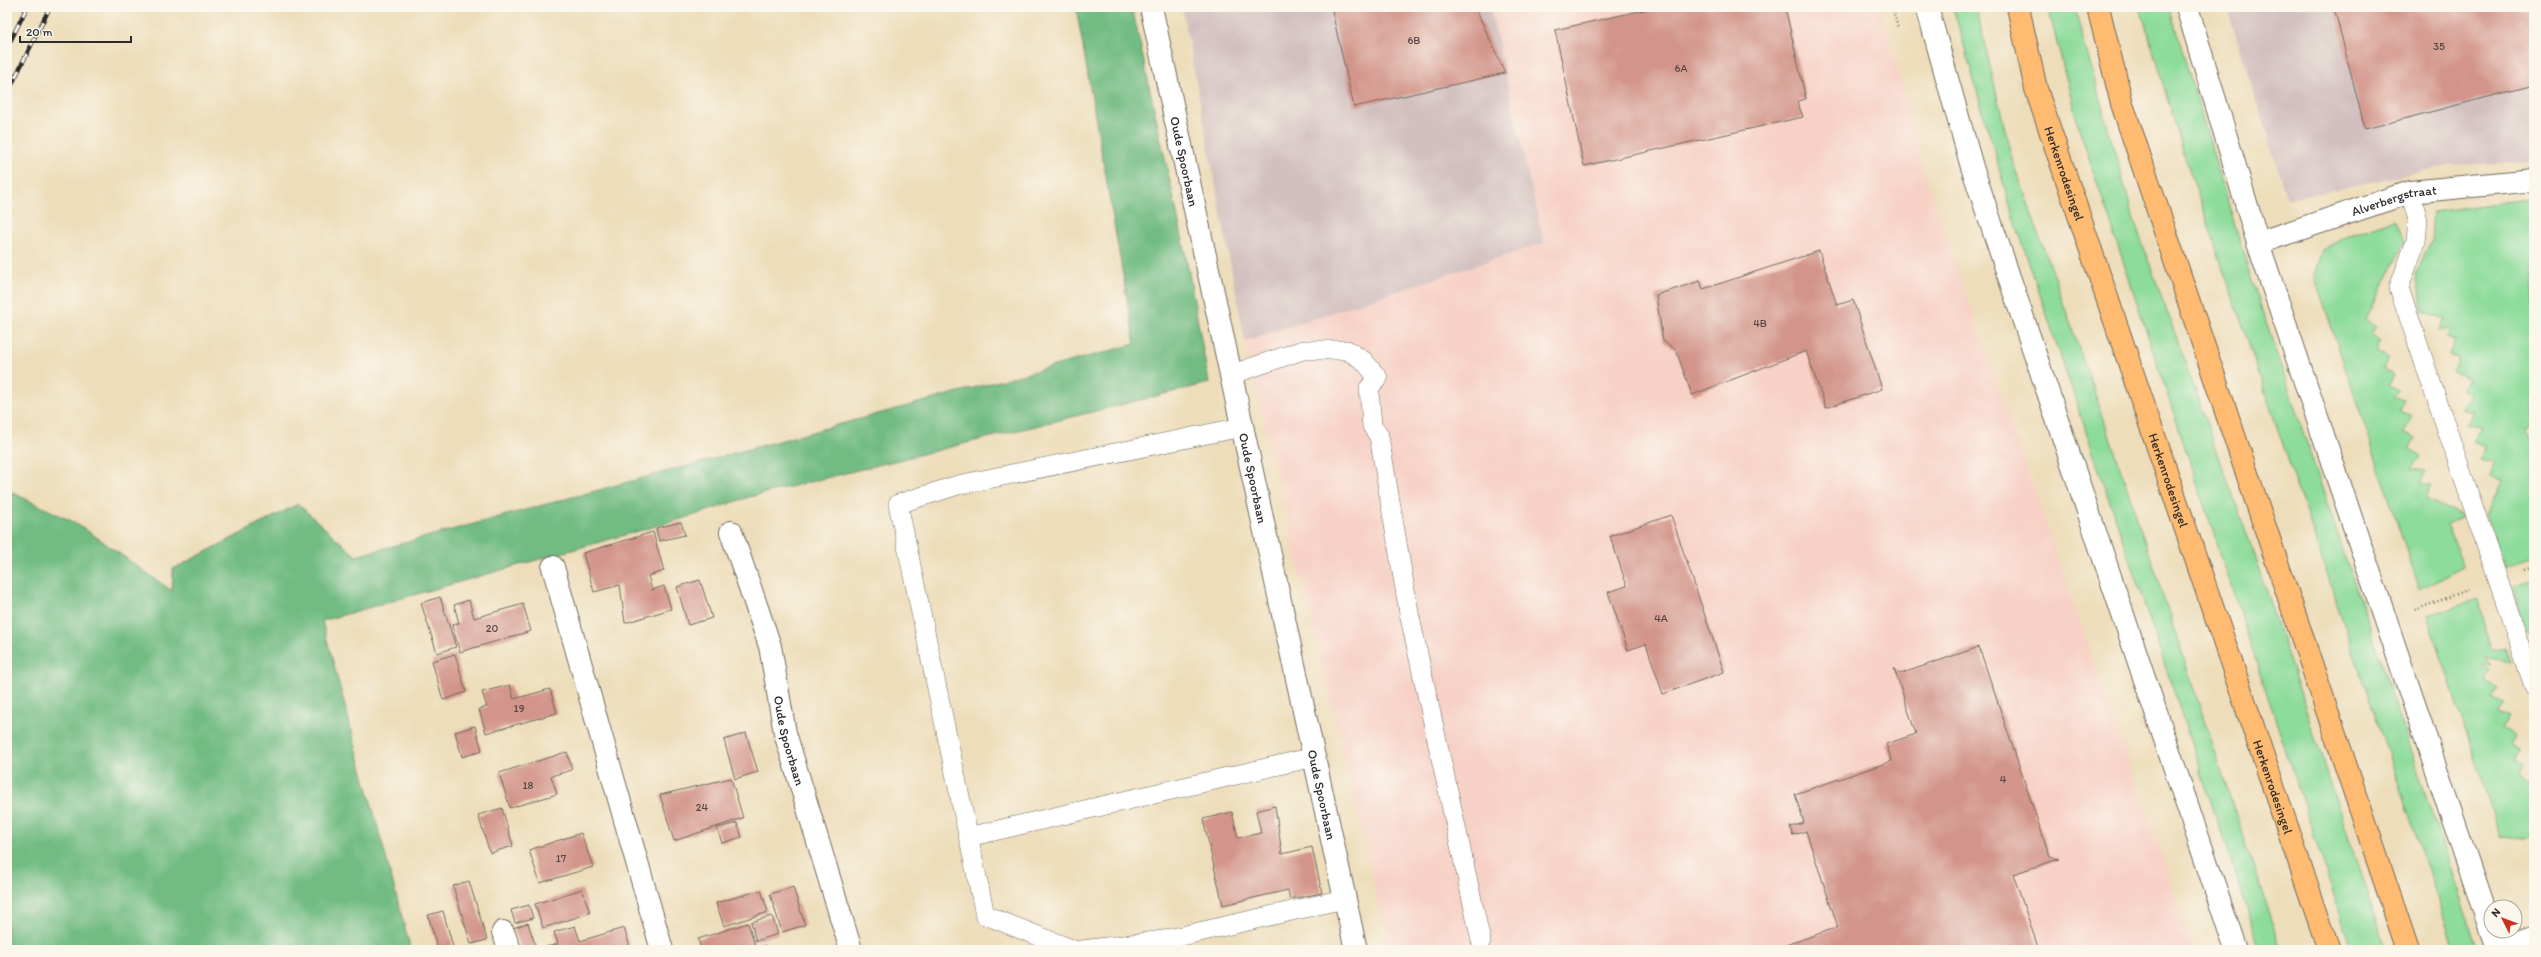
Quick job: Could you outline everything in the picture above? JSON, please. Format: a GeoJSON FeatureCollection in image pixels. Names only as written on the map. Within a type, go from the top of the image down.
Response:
{"type":"FeatureCollection","features":[{"type":"Feature","properties":{"kind":"highway","name":"Herkenrodesingel"},"geometry":{"type":"LineString","coordinates":[[2018,7],[2036,89],[2329,950]]}},
{"type":"Feature","properties":{"kind":"highway"},"geometry":{"type":"LineString","coordinates":[[2098,7],[2122,104],[2408,950]]}},
{"type":"Feature","properties":{"kind":"street","name":"Oude Spoorbaan"},"geometry":{"type":"LineString","coordinates":[[1151,7],[1356,950]]}},
{"type":"Feature","properties":{"kind":"street"},"geometry":{"type":"LineString","coordinates":[[1928,7],[1972,167],[2236,950]]}},
{"type":"Feature","properties":{"kind":"street"},"geometry":{"type":"LineString","coordinates":[[2186,7],[2258,243],[2494,940],[2534,937]]}},
{"type":"Feature","properties":{"kind":"street","name":"Alverbergstraat"},"geometry":{"type":"LineString","coordinates":[[2258,243],[2410,192],[2534,180]]}},
{"type":"Feature","properties":{"kind":"street","name":"Oude Spoorbaan"},"geometry":{"type":"LineString","coordinates":[[731,532],[770,646],[785,733],[851,950]]}},
{"type":"Feature","properties":{"kind":"street"},"geometry":{"type":"LineString","coordinates":[[553,567],[662,950]]}},
{"type":"Feature","properties":{"kind":"lane"},"geometry":{"type":"LineString","coordinates":[[2410,192],[2418,220],[2416,241],[2399,288],[2534,686]]}},
{"type":"Feature","properties":{"kind":"lane"},"geometry":{"type":"LineString","coordinates":[[1230,375],[1303,350],[1347,350],[1364,362],[1378,378],[1369,388],[1372,426],[1379,436],[1409,613],[1481,941]]}},
{"type":"Feature","properties":{"kind":"lane"},"geometry":{"type":"LineString","coordinates":[[1074,950],[985,915],[898,504],[958,485],[1242,427]]}},
{"type":"Feature","properties":{"kind":"lane"},"geometry":{"type":"LineString","coordinates":[[968,837],[1314,757]]}},
{"type":"Feature","properties":{"kind":"lane"},"geometry":{"type":"LineString","coordinates":[[1082,950],[1164,940],[1344,898]]}},
{"type":"Feature","properties":{"kind":"path"},"geometry":{"type":"LineString","coordinates":[[2386,621],[2498,578],[2534,566]]}},
{"type":"Feature","properties":{"kind":"shaded area"},"geometry":{"type":"Polygon","coordinates":[[[1182,7],[1490,7],[1544,243],[1245,341],[1182,7]]]}},
{"type":"Feature","properties":{"kind":"shaded area"},"geometry":{"type":"Polygon","coordinates":[[[1490,7],[1881,7],[1927,181],[2194,950],[1390,950],[1245,341],[1544,243],[1490,7]]]}},
{"type":"Feature","properties":{"kind":"shaded area"},"geometry":{"type":"Polygon","coordinates":[[[2227,7],[2534,7],[2534,162],[2450,165],[2287,200],[2227,7]]]}},
{"type":"Feature","properties":{"kind":"green space"},"geometry":{"type":"Polygon","coordinates":[[[1076,7],[1132,7],[1184,246],[1209,383],[749,497],[695,515],[322,621],[411,950],[7,950],[7,490],[78,524],[172,591],[173,569],[298,504],[356,556],[1135,344],[1076,7]]]}},
{"type":"Feature","properties":{"kind":"green space"},"geometry":{"type":"Polygon","coordinates":[[[1953,7],[1976,7],[2011,155],[2107,428],[2281,950],[2261,950],[2009,203],[1953,7]]]}},
{"type":"Feature","properties":{"kind":"green space"},"geometry":{"type":"Polygon","coordinates":[[[2048,7],[2074,7],[2134,220],[2252,549],[2386,950],[2352,950],[2079,128],[2048,7]]]}},
{"type":"Feature","properties":{"kind":"green space"},"geometry":{"type":"Polygon","coordinates":[[[2140,7],[2169,7],[2248,269],[2478,950],[2455,950],[2184,154],[2140,7]]]}},
{"type":"Feature","properties":{"kind":"green space"},"geometry":{"type":"Polygon","coordinates":[[[2534,198],[2534,425],[2528,428],[2534,448],[2534,555],[2505,569],[2486,515],[2502,481],[2489,474],[2495,462],[2479,459],[2486,445],[2473,441],[2482,429],[2467,424],[2474,411],[2461,408],[2471,394],[2461,389],[2469,377],[2452,372],[2459,359],[2449,354],[2455,341],[2445,338],[2452,329],[2438,331],[2445,319],[2423,311],[2416,273],[2431,241],[2433,212],[2534,198]]]}},
{"type":"Feature","properties":{"kind":"green space"},"geometry":{"type":"Polygon","coordinates":[[[2394,220],[2405,241],[2366,320],[2377,326],[2371,334],[2381,342],[2376,351],[2388,359],[2382,369],[2393,375],[2388,386],[2400,391],[2393,398],[2405,401],[2399,412],[2412,417],[2404,433],[2416,439],[2409,448],[2421,456],[2412,469],[2426,471],[2420,483],[2432,485],[2426,499],[2463,517],[2447,525],[2464,567],[2420,590],[2314,275],[2322,250],[2349,235],[2394,220]]]}},
{"type":"Feature","properties":{"kind":"green space"},"geometry":{"type":"Polygon","coordinates":[[[2534,579],[2534,632],[2528,631],[2523,625],[2513,587],[2534,579]]]}},
{"type":"Feature","properties":{"kind":"green space"},"geometry":{"type":"Polygon","coordinates":[[[2479,600],[2491,650],[2505,647],[2510,662],[2485,657],[2492,666],[2483,665],[2490,671],[2485,681],[2498,688],[2492,698],[2504,704],[2497,713],[2509,717],[2502,729],[2514,736],[2510,744],[2520,751],[2515,761],[2524,766],[2519,776],[2534,794],[2534,835],[2525,839],[2500,837],[2428,615],[2479,600]]]}},
{"type":"Feature","properties":{"kind":"building"},"geometry":{"type":"Polygon","coordinates":[[[1331,7],[1475,7],[1505,73],[1354,107],[1331,7]]]}},
{"type":"Feature","properties":{"kind":"building"},"geometry":{"type":"Polygon","coordinates":[[[1657,7],[1785,7],[1806,99],[1797,101],[1803,117],[1584,166],[1555,30],[1657,7]]]}},
{"type":"Feature","properties":{"kind":"building"},"geometry":{"type":"Polygon","coordinates":[[[2334,7],[2534,7],[2534,85],[2365,129],[2334,7]]]}},
{"type":"Feature","properties":{"kind":"building"},"geometry":{"type":"Polygon","coordinates":[[[1819,251],[1837,305],[1853,300],[1882,389],[1826,408],[1806,351],[1692,395],[1676,350],[1663,341],[1656,295],[1700,281],[1703,289],[1819,251]]]}},
{"type":"Feature","properties":{"kind":"building"},"geometry":{"type":"Polygon","coordinates":[[[1671,515],[1724,672],[1663,694],[1646,644],[1628,650],[1608,592],[1627,586],[1610,536],[1671,515]]]}},
{"type":"Feature","properties":{"kind":"building"},"geometry":{"type":"Polygon","coordinates":[[[681,522],[685,535],[659,541],[656,528],[681,522]]]}},
{"type":"Feature","properties":{"kind":"building"},"geometry":{"type":"Polygon","coordinates":[[[653,532],[664,571],[648,576],[652,590],[664,586],[671,609],[625,623],[620,585],[594,592],[583,553],[653,532]]]}},
{"type":"Feature","properties":{"kind":"building"},"geometry":{"type":"Polygon","coordinates":[[[700,580],[712,618],[688,625],[677,587],[700,580]]]}},
{"type":"Feature","properties":{"kind":"building"},"geometry":{"type":"Polygon","coordinates":[[[440,597],[456,647],[437,653],[421,603],[440,597]]]}},
{"type":"Feature","properties":{"kind":"building"},"geometry":{"type":"Polygon","coordinates":[[[469,600],[474,618],[523,604],[531,631],[460,652],[452,625],[459,623],[454,605],[469,600]]]}},
{"type":"Feature","properties":{"kind":"building"},"geometry":{"type":"Polygon","coordinates":[[[1979,647],[2050,857],[2059,859],[2013,874],[2039,950],[1772,950],[1838,927],[1806,831],[1793,835],[1790,827],[1804,823],[1795,794],[1892,761],[1886,744],[1916,734],[1894,668],[1900,674],[1979,647]]]}},
{"type":"Feature","properties":{"kind":"building"},"geometry":{"type":"Polygon","coordinates":[[[455,654],[466,692],[443,700],[432,661],[455,654]]]}},
{"type":"Feature","properties":{"kind":"building"},"geometry":{"type":"Polygon","coordinates":[[[510,685],[514,699],[550,689],[557,713],[486,733],[479,709],[487,707],[482,692],[510,685]]]}},
{"type":"Feature","properties":{"kind":"building"},"geometry":{"type":"Polygon","coordinates":[[[475,726],[482,751],[462,757],[455,732],[475,726]]]}},
{"type":"Feature","properties":{"kind":"building"},"geometry":{"type":"Polygon","coordinates":[[[746,733],[758,772],[735,779],[724,740],[746,733]]]}},
{"type":"Feature","properties":{"kind":"building"},"geometry":{"type":"Polygon","coordinates":[[[567,752],[572,770],[551,776],[557,794],[510,808],[499,773],[567,752]]]}},
{"type":"Feature","properties":{"kind":"building"},"geometry":{"type":"Polygon","coordinates":[[[731,778],[743,818],[674,841],[660,795],[731,778]]]}},
{"type":"Feature","properties":{"kind":"building"},"geometry":{"type":"Polygon","coordinates":[[[1275,806],[1282,854],[1312,847],[1322,893],[1290,899],[1288,890],[1223,905],[1203,819],[1232,812],[1238,838],[1261,833],[1256,811],[1275,806]]]}},
{"type":"Feature","properties":{"kind":"building"},"geometry":{"type":"Polygon","coordinates":[[[502,808],[513,846],[490,853],[478,815],[502,808]]]}},
{"type":"Feature","properties":{"kind":"building"},"geometry":{"type":"Polygon","coordinates":[[[737,823],[742,837],[722,843],[717,828],[737,823]]]}},
{"type":"Feature","properties":{"kind":"building"},"geometry":{"type":"Polygon","coordinates":[[[581,833],[593,867],[540,883],[529,850],[581,833]]]}},
{"type":"Feature","properties":{"kind":"building"},"geometry":{"type":"Polygon","coordinates":[[[469,881],[487,940],[471,944],[453,886],[469,881]]]}},
{"type":"Feature","properties":{"kind":"building"},"geometry":{"type":"Polygon","coordinates":[[[793,887],[805,925],[782,932],[770,894],[793,887]]]}},
{"type":"Feature","properties":{"kind":"building"},"geometry":{"type":"Polygon","coordinates":[[[582,889],[590,913],[543,928],[535,904],[582,889]]]}},
{"type":"Feature","properties":{"kind":"building"},"geometry":{"type":"Polygon","coordinates":[[[761,890],[768,912],[724,926],[716,903],[761,890]]]}},
{"type":"Feature","properties":{"kind":"building"},"geometry":{"type":"Polygon","coordinates":[[[529,905],[533,918],[515,923],[511,910],[529,905]]]}},
{"type":"Feature","properties":{"kind":"building"},"geometry":{"type":"Polygon","coordinates":[[[443,911],[454,950],[438,950],[428,915],[443,911]]]}},
{"type":"Feature","properties":{"kind":"building"},"geometry":{"type":"Polygon","coordinates":[[[772,916],[778,934],[756,941],[751,922],[772,916]]]}},
{"type":"Feature","properties":{"kind":"building"},"geometry":{"type":"Polygon","coordinates":[[[528,923],[537,950],[521,950],[513,928],[528,923]]]}},
{"type":"Feature","properties":{"kind":"building"},"geometry":{"type":"Polygon","coordinates":[[[748,923],[755,945],[739,950],[701,950],[698,939],[748,923]]]}},
{"type":"Feature","properties":{"kind":"building"},"geometry":{"type":"Polygon","coordinates":[[[575,926],[580,941],[624,928],[631,950],[547,950],[546,947],[558,944],[554,932],[575,926]]]}},
{"type":"Feature","properties":{"kind":"building"},"geometry":{"type":"Polygon","coordinates":[[[765,945],[766,950],[750,950],[765,945]]]}},
{"type":"Feature","properties":{"kind":"railway"},"geometry":{"type":"LineString","coordinates":[[7,48],[27,7]]}},
{"type":"Feature","properties":{"kind":"railway"},"geometry":{"type":"LineString","coordinates":[[7,94],[50,7]]}}]}
